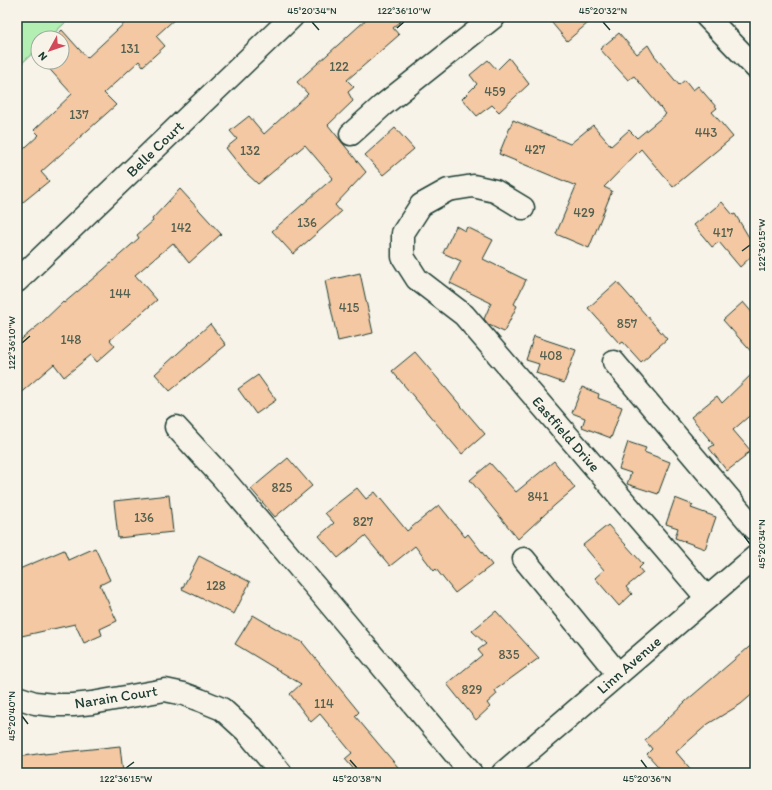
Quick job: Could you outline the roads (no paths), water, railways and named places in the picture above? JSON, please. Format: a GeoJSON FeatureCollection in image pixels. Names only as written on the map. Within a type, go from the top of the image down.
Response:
{"type":"FeatureCollection","features":[{"type":"Feature","properties":{"kind":"street","name":"Belle Court"},"geometry":{"type":"LineString","coordinates":[[17,281],[292,17]]}},
{"type":"Feature","properties":{"kind":"street"},"geometry":{"type":"LineString","coordinates":[[352,134],[382,106],[494,17]]}},
{"type":"Feature","properties":{"kind":"street"},"geometry":{"type":"LineString","coordinates":[[707,17],[755,67]]}},
{"type":"Feature","properties":{"kind":"street","name":"Eastfield Drive"},"geometry":{"type":"LineString","coordinates":[[523,208],[495,191],[473,186],[448,190],[421,206],[403,233],[403,257],[411,284],[464,315],[707,598]]}},
{"type":"Feature","properties":{"kind":"street"},"geometry":{"type":"LineString","coordinates":[[614,362],[755,528]]}},
{"type":"Feature","properties":{"kind":"street"},"geometry":{"type":"LineString","coordinates":[[176,427],[222,477],[304,573],[471,773]]}},
{"type":"Feature","properties":{"kind":"street","name":"Linn Avenue"},"geometry":{"type":"LineString","coordinates":[[503,773],[755,557]]}},
{"type":"Feature","properties":{"kind":"street"},"geometry":{"type":"LineString","coordinates":[[524,559],[618,674]]}},
{"type":"Feature","properties":{"kind":"street","name":"Narain Court"},"geometry":{"type":"LineString","coordinates":[[17,697],[54,705],[72,705],[92,703],[165,690],[184,694],[222,709],[246,731],[281,773]]}}]}
